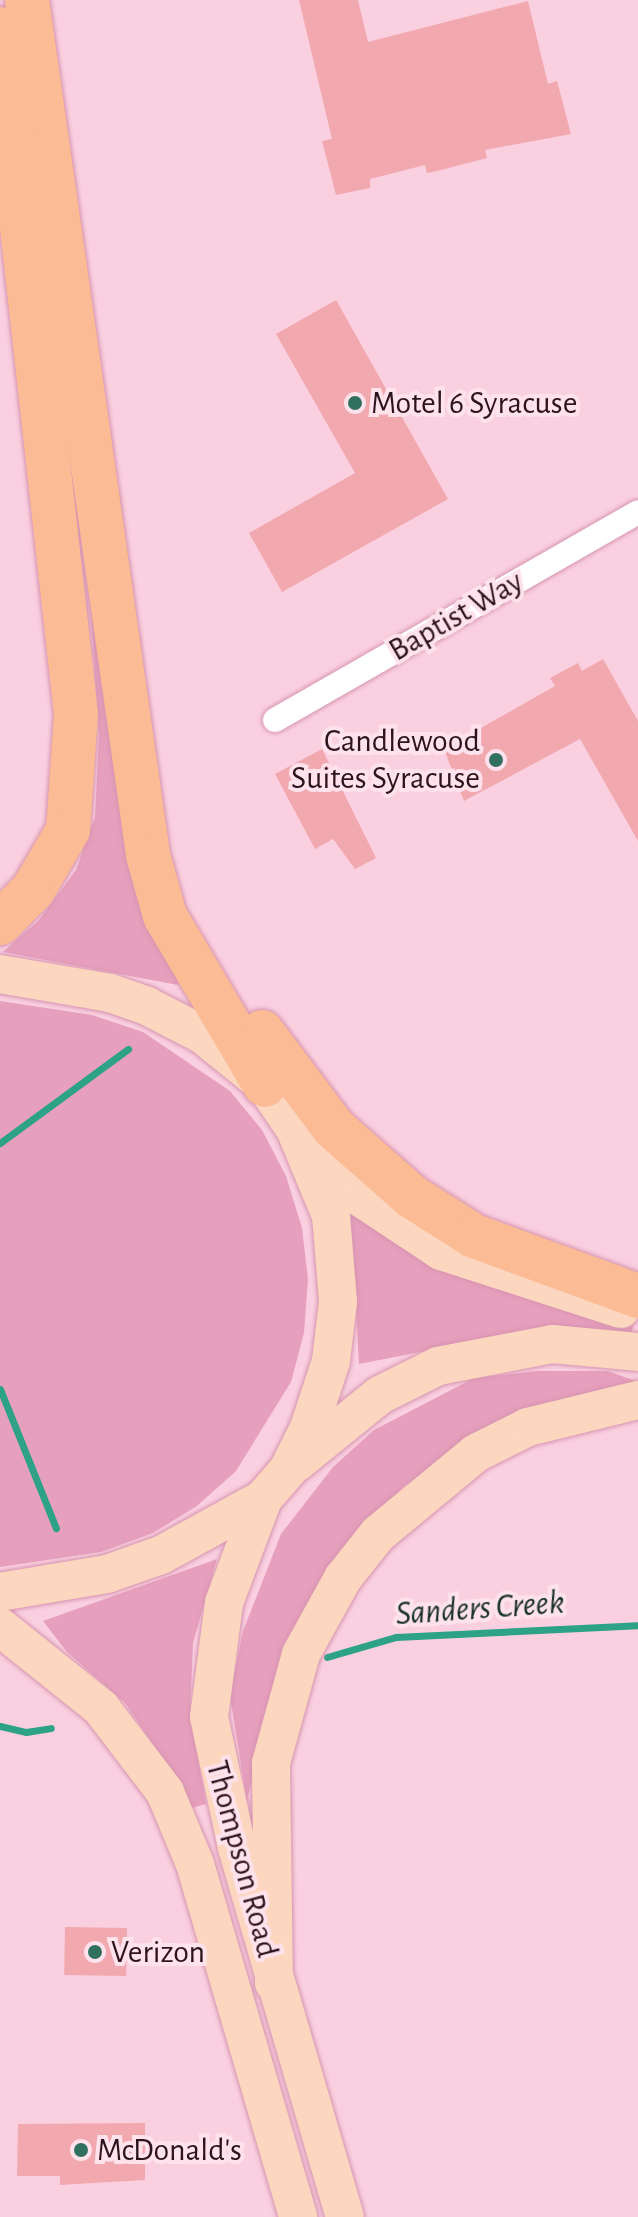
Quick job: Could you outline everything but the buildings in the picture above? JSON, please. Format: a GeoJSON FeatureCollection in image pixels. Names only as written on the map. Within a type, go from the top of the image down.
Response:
{"type":"FeatureCollection","features":[{"type":"Feature","properties":{"kind":"highway"},"geometry":{"type":"LineString","coordinates":[[0,923],[51,864],[74,812],[76,775],[34,156],[27,0]]}},
{"type":"Feature","properties":{"kind":"highway"},"geometry":{"type":"LineString","coordinates":[[34,156],[44,0]]}},
{"type":"Feature","properties":{"kind":"highway"},"geometry":{"type":"LineString","coordinates":[[0,29],[34,156],[148,855],[165,916],[265,1085]]}},
{"type":"Feature","properties":{"kind":"highway"},"geometry":{"type":"LineString","coordinates":[[0,86],[34,156]]}},
{"type":"Feature","properties":{"kind":"highway"},"geometry":{"type":"LineString","coordinates":[[148,855],[258,1027],[334,1128],[411,1196],[474,1236],[638,1296]]}},
{"type":"Feature","properties":{"kind":"main road"},"geometry":{"type":"LineString","coordinates":[[0,974],[110,993],[147,1006],[203,1035],[265,1085],[295,1129],[361,1198],[441,1251],[638,1313]]}},
{"type":"Feature","properties":{"kind":"main road"},"geometry":{"type":"LineString","coordinates":[[288,1470],[331,1361],[338,1302],[331,1216],[295,1129]]}},
{"type":"Feature","properties":{"kind":"main road"},"geometry":{"type":"LineString","coordinates":[[0,1592],[107,1574],[161,1555],[263,1499],[288,1470],[380,1395],[438,1366],[552,1344],[638,1352]]}},
{"type":"Feature","properties":{"kind":"main road"},"geometry":{"type":"LineString","coordinates":[[274,1983],[271,1763],[301,1654],[343,1578],[378,1534],[476,1453],[528,1427],[638,1400]]}},
{"type":"Feature","properties":{"kind":"main road","name":"Thompson Road"},"geometry":{"type":"LineString","coordinates":[[263,1499],[224,1603],[209,1717],[215,1766],[274,1983],[345,2217]]}},
{"type":"Feature","properties":{"kind":"main road","name":"Thompson Road"},"geometry":{"type":"LineString","coordinates":[[0,1627],[62,1672],[133,1744],[180,1821],[298,2217]]}},
{"type":"Feature","properties":{"kind":"main road"},"geometry":{"type":"LineString","coordinates":[[0,1647],[62,1672]]}},
{"type":"Feature","properties":{"kind":"street","name":"Baptist Way"},"geometry":{"type":"LineString","coordinates":[[275,720],[638,512]]}},
{"type":"Feature","properties":{"kind":"shaded area"},"geometry":{"type":"Polygon","coordinates":[[[90,598],[178,985],[3,952],[39,920],[76,870],[95,817],[99,734],[90,598]]]}},
{"type":"Feature","properties":{"kind":"shaded area"},"geometry":{"type":"Polygon","coordinates":[[[0,1001],[92,1015],[143,1032],[230,1091],[262,1130],[286,1176],[302,1228],[308,1279],[304,1333],[291,1382],[236,1471],[197,1506],[153,1533],[101,1552],[0,1567],[0,1001]]]}},
{"type":"Feature","properties":{"kind":"shaded area"},"geometry":{"type":"Polygon","coordinates":[[[350,1202],[635,1319],[630,1339],[471,1342],[359,1364],[350,1202]]]}},
{"type":"Feature","properties":{"kind":"shaded area"},"geometry":{"type":"Polygon","coordinates":[[[537,1371],[608,1371],[638,1382],[537,1406],[482,1432],[404,1486],[357,1534],[281,1661],[247,1800],[230,1696],[243,1631],[281,1534],[333,1467],[374,1430],[474,1378],[537,1371]]]}},
{"type":"Feature","properties":{"kind":"shaded area"},"geometry":{"type":"Polygon","coordinates":[[[217,1559],[193,1643],[190,1714],[206,1804],[188,1809],[172,1772],[125,1703],[67,1652],[43,1621],[217,1559]]]}},
{"type":"Feature","properties":{"kind":"waterway"},"geometry":{"type":"LineString","coordinates":[[0,1143],[128,1049]]}},
{"type":"Feature","properties":{"kind":"waterway"},"geometry":{"type":"LineString","coordinates":[[0,1389],[56,1528]]}},
{"type":"Feature","properties":{"kind":"waterway","name":"Sanders Creek"},"geometry":{"type":"LineString","coordinates":[[327,1657],[396,1637],[638,1625]]}},
{"type":"Feature","properties":{"kind":"waterway","name":"Sanders Creek"},"geometry":{"type":"LineString","coordinates":[[0,1726],[26,1732],[51,1728]]}},
{"type":"Feature","properties":{"kind":"place","name":"Motel 6 Syracuse"},"geometry":{"type":"Point","coordinates":[355,403]}},
{"type":"Feature","properties":{"kind":"place","name":"Candlewood Suites Syracuse"},"geometry":{"type":"Point","coordinates":[496,760]}},
{"type":"Feature","properties":{"kind":"place","name":"Verizon"},"geometry":{"type":"Point","coordinates":[95,1952]}},
{"type":"Feature","properties":{"kind":"place","name":"McDonald's"},"geometry":{"type":"Point","coordinates":[81,2150]}}]}
